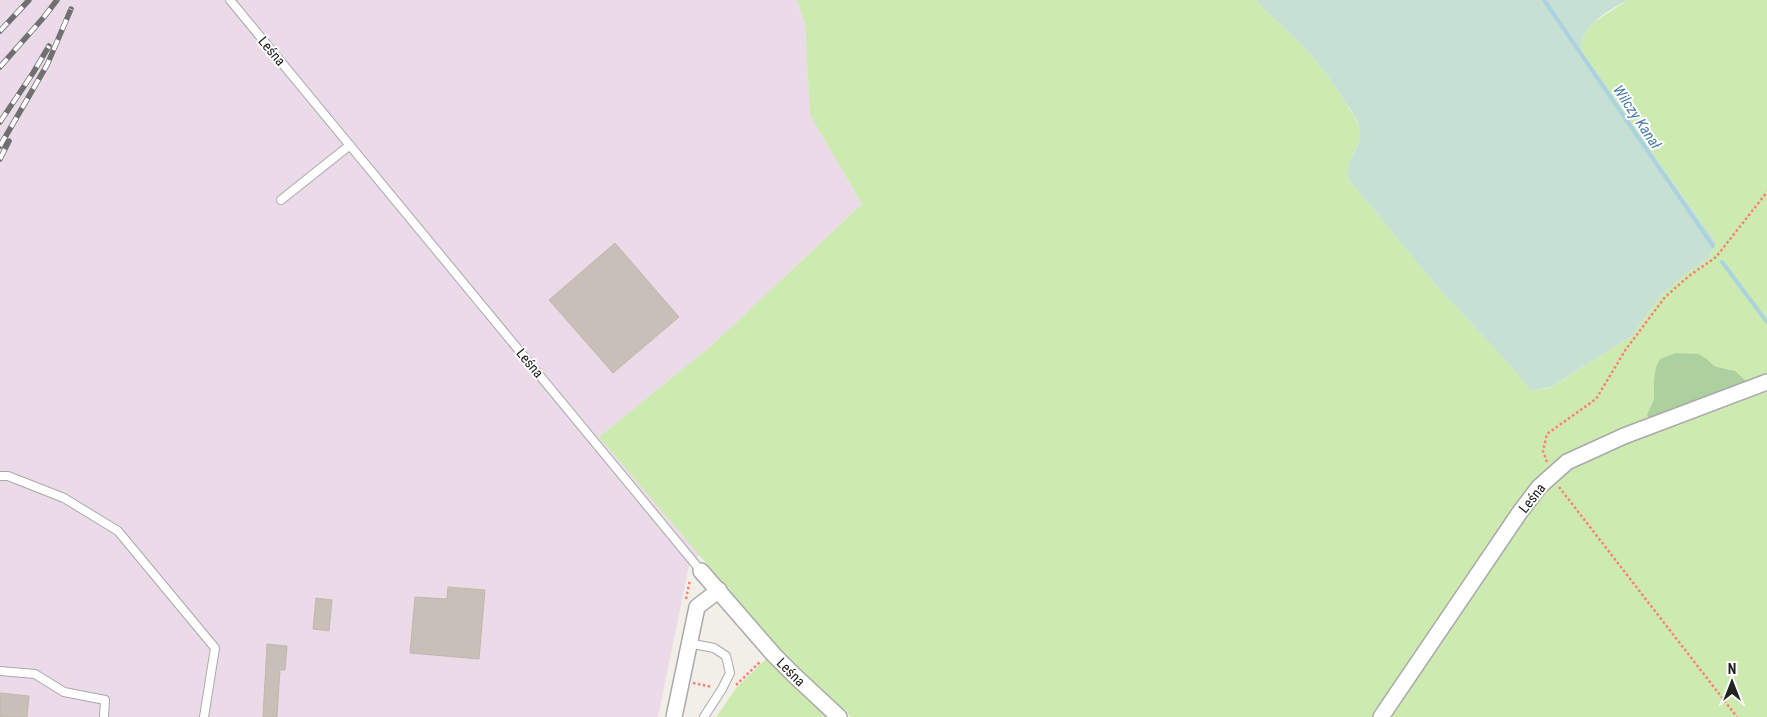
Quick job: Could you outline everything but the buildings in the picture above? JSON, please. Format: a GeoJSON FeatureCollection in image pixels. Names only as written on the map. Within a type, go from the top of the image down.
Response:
{"type":"FeatureCollection","features":[{"type":"Feature","properties":{"kind":"street","name":"Leśna"},"geometry":{"type":"LineString","coordinates":[[1382,717],[1520,512],[1539,487],[1566,462],[1767,382]]}},
{"type":"Feature","properties":{"kind":"street","name":"Leśna"},"geometry":{"type":"LineString","coordinates":[[701,571],[772,652],[839,717]]}},
{"type":"Feature","properties":{"kind":"street"},"geometry":{"type":"LineString","coordinates":[[674,717],[697,607],[719,590]]}},
{"type":"Feature","properties":{"kind":"lane","name":"Leśna"},"geometry":{"type":"LineString","coordinates":[[230,0],[701,571]]}},
{"type":"Feature","properties":{"kind":"lane"},"geometry":{"type":"LineString","coordinates":[[281,200],[350,145]]}},
{"type":"Feature","properties":{"kind":"lane"},"geometry":{"type":"LineString","coordinates":[[0,476],[8,476],[64,498],[118,531],[214,648],[204,717]]}},
{"type":"Feature","properties":{"kind":"lane"},"geometry":{"type":"LineString","coordinates":[[688,643],[714,648],[726,656],[730,673],[704,717]]}},
{"type":"Feature","properties":{"kind":"lane"},"geometry":{"type":"LineString","coordinates":[[0,671],[35,674],[64,692],[105,700],[104,717]]}},
{"type":"Feature","properties":{"kind":"path"},"geometry":{"type":"LineString","coordinates":[[1737,717],[1550,476],[1543,451],[1547,434],[1596,399],[1626,349],[1665,297],[1689,276],[1716,257],[1767,192]]}},
{"type":"Feature","properties":{"kind":"path"},"geometry":{"type":"LineString","coordinates":[[681,680],[731,691],[751,669],[772,652]]}},
{"type":"Feature","properties":{"kind":"shaded area"},"geometry":{"type":"Polygon","coordinates":[[[0,0],[797,0],[805,25],[810,115],[862,204],[711,346],[599,437],[700,555],[689,566],[658,717],[0,717],[0,0]]]}},
{"type":"Feature","properties":{"kind":"green space"},"geometry":{"type":"Polygon","coordinates":[[[797,0],[1256,0],[1315,60],[1356,120],[1360,131],[1360,138],[1348,166],[1350,181],[1434,283],[1531,391],[1550,388],[1632,336],[1659,298],[1684,275],[1709,258],[1716,242],[1581,50],[1585,32],[1594,22],[1628,0],[1767,0],[1767,375],[1748,383],[1730,369],[1714,366],[1707,359],[1655,390],[1650,420],[1608,434],[1577,449],[1555,465],[1378,717],[851,717],[800,671],[780,650],[599,437],[711,346],[862,204],[810,115],[805,25],[797,0]]]}},
{"type":"Feature","properties":{"kind":"green space"},"geometry":{"type":"Polygon","coordinates":[[[1256,0],[1628,0],[1597,19],[1586,33],[1582,41],[1581,50],[1716,242],[1709,258],[1684,275],[1659,298],[1632,336],[1551,387],[1531,391],[1434,283],[1350,181],[1348,166],[1360,138],[1357,120],[1315,60],[1256,0]]]}},
{"type":"Feature","properties":{"kind":"green space"},"geometry":{"type":"Polygon","coordinates":[[[1676,353],[1698,354],[1714,366],[1735,371],[1748,383],[1650,420],[1647,415],[1654,399],[1656,367],[1660,359],[1676,353]]]}},
{"type":"Feature","properties":{"kind":"green space"},"geometry":{"type":"Polygon","coordinates":[[[1767,389],[1767,717],[1387,717],[1528,510],[1542,493],[1566,473],[1632,440],[1767,389]]]}},
{"type":"Feature","properties":{"kind":"green space"},"geometry":{"type":"Polygon","coordinates":[[[766,659],[828,717],[716,717],[737,687],[766,659]]]}},
{"type":"Feature","properties":{"kind":"waterway","name":"Wilczy Kanał"},"geometry":{"type":"LineString","coordinates":[[1544,0],[1713,246]]}},
{"type":"Feature","properties":{"kind":"waterway","name":"Wilczy Kanał"},"geometry":{"type":"LineString","coordinates":[[1722,262],[1767,322]]}},
{"type":"Feature","properties":{"kind":"railway"},"geometry":{"type":"LineString","coordinates":[[0,31],[29,0]]}},
{"type":"Feature","properties":{"kind":"railway"},"geometry":{"type":"LineString","coordinates":[[0,67],[57,0]]}},
{"type":"Feature","properties":{"kind":"railway"},"geometry":{"type":"LineString","coordinates":[[0,146],[47,65],[71,9]]}},
{"type":"Feature","properties":{"kind":"railway"},"geometry":{"type":"LineString","coordinates":[[0,122],[49,46]]}},
{"type":"Feature","properties":{"kind":"railway"},"geometry":{"type":"LineString","coordinates":[[0,159],[9,141]]}}]}
